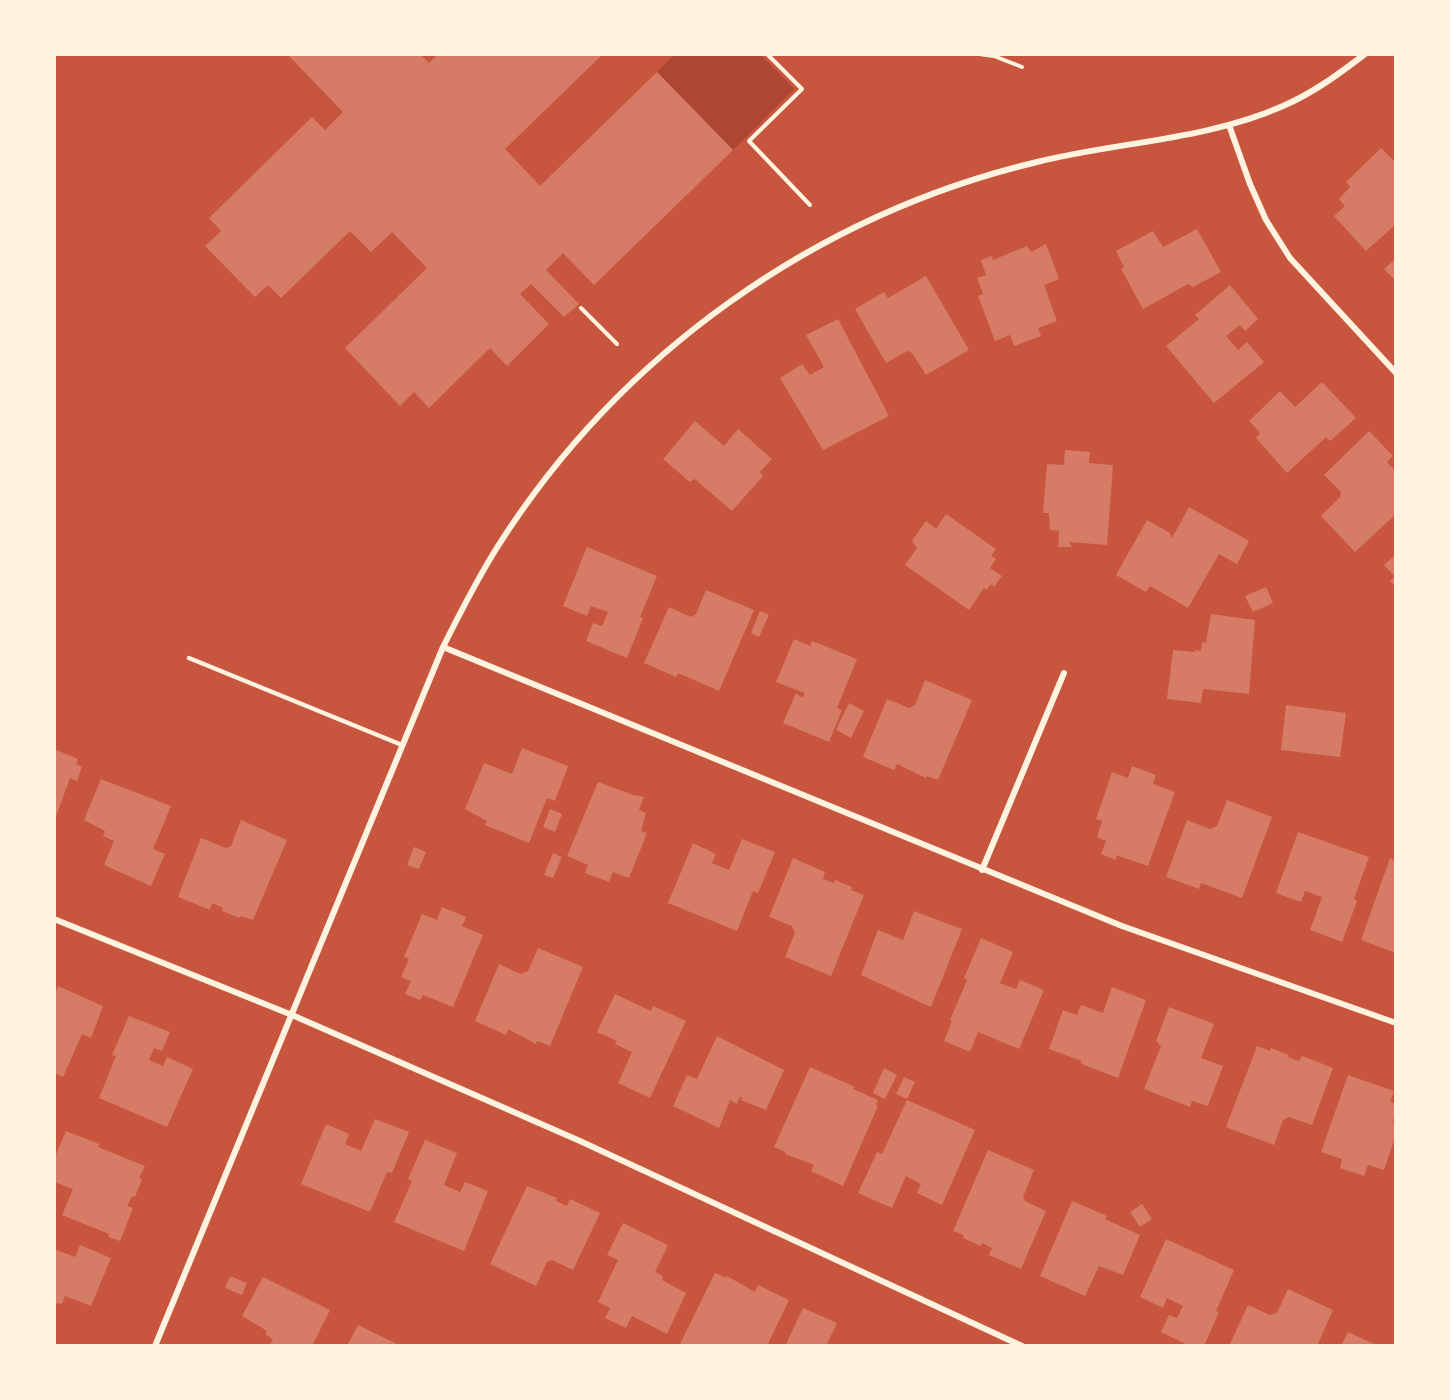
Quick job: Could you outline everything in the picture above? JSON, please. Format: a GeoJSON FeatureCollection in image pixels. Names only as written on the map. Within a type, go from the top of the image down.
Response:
{"type":"FeatureCollection","features":[{"type":"Feature","properties":{"kind":"street"},"geometry":{"type":"LineString","coordinates":[[155,1346],[443,647],[498,546],[540,485],[592,423],[650,364],[705,319],[786,264],[867,220],[954,186],[1037,162],[1229,125],[1283,106],[1329,81],[1365,54]]}},
{"type":"Feature","properties":{"kind":"street"},"geometry":{"type":"LineString","coordinates":[[1229,125],[1250,184],[1266,220],[1290,258],[1396,373]]}},
{"type":"Feature","properties":{"kind":"street"},"geometry":{"type":"LineString","coordinates":[[443,647],[1122,926],[1396,1023]]}},
{"type":"Feature","properties":{"kind":"street"},"geometry":{"type":"LineString","coordinates":[[982,870],[1064,674]]}},
{"type":"Feature","properties":{"kind":"street"},"geometry":{"type":"LineString","coordinates":[[54,919],[292,1015],[580,1141],[1022,1346]]}},
{"type":"Feature","properties":{"kind":"lane"},"geometry":{"type":"LineString","coordinates":[[189,658],[402,746]]}},
{"type":"Feature","properties":{"kind":"path"},"geometry":{"type":"LineString","coordinates":[[767,54],[801,88],[749,141],[810,205]]}},
{"type":"Feature","properties":{"kind":"path"},"geometry":{"type":"LineString","coordinates":[[980,54],[994,56],[1022,67]]}},
{"type":"Feature","properties":{"kind":"path"},"geometry":{"type":"LineString","coordinates":[[581,308],[617,344]]}},
{"type":"Feature","properties":{"kind":"shaded area"},"geometry":{"type":"Polygon","coordinates":[[[675,54],[760,54],[794,89],[733,150],[657,72],[675,54]]]}},
{"type":"Feature","properties":{"kind":"building"},"geometry":{"type":"Polygon","coordinates":[[[287,54],[420,54],[429,63],[438,54],[603,54],[505,149],[540,186],[657,72],[733,150],[594,285],[563,253],[546,270],[579,304],[564,317],[531,284],[520,294],[549,324],[507,366],[490,348],[429,408],[414,392],[400,406],[345,348],[427,268],[392,232],[371,252],[350,231],[281,298],[268,285],[255,297],[205,246],[221,231],[209,218],[312,117],[325,130],[343,112],[287,54]]]}},
{"type":"Feature","properties":{"kind":"building"},"geometry":{"type":"Polygon","coordinates":[[[1381,148],[1393,160],[1396,157],[1396,224],[1366,251],[1334,216],[1345,206],[1339,199],[1350,187],[1346,182],[1381,148]]]}},
{"type":"Feature","properties":{"kind":"building"},"geometry":{"type":"Polygon","coordinates":[[[1197,229],[1221,272],[1193,287],[1188,284],[1143,309],[1121,269],[1124,267],[1116,251],[1153,231],[1163,247],[1197,229]]]}},
{"type":"Feature","properties":{"kind":"building"},"geometry":{"type":"Polygon","coordinates":[[[1046,244],[1059,279],[1044,285],[1057,321],[1038,328],[1041,336],[1014,346],[1010,335],[995,341],[978,296],[983,294],[977,278],[986,275],[981,260],[992,256],[993,260],[1027,246],[1031,252],[1046,244]]]}},
{"type":"Feature","properties":{"kind":"building"},"geometry":{"type":"Polygon","coordinates":[[[1396,258],[1396,281],[1384,269],[1396,258]]]}},
{"type":"Feature","properties":{"kind":"building"},"geometry":{"type":"Polygon","coordinates":[[[926,276],[969,350],[926,375],[912,353],[907,351],[886,363],[855,309],[884,292],[888,298],[926,276]]]}},
{"type":"Feature","properties":{"kind":"building"},"geometry":{"type":"Polygon","coordinates":[[[1230,285],[1258,319],[1245,331],[1240,325],[1226,336],[1238,350],[1247,342],[1264,362],[1214,403],[1166,346],[1199,319],[1195,315],[1230,285]]]}},
{"type":"Feature","properties":{"kind":"building"},"geometry":{"type":"Polygon","coordinates":[[[838,319],[889,416],[823,450],[780,378],[802,364],[810,375],[824,367],[806,335],[838,319]]]}},
{"type":"Feature","properties":{"kind":"building"},"geometry":{"type":"Polygon","coordinates":[[[1322,382],[1356,418],[1330,441],[1326,437],[1287,473],[1256,438],[1260,433],[1249,421],[1280,391],[1295,407],[1322,382]]]}},
{"type":"Feature","properties":{"kind":"building"},"geometry":{"type":"Polygon","coordinates":[[[695,421],[724,446],[738,429],[772,459],[760,472],[763,476],[732,511],[695,479],[690,482],[663,459],[695,421]]]}},
{"type":"Feature","properties":{"kind":"building"},"geometry":{"type":"Polygon","coordinates":[[[1369,431],[1393,456],[1387,462],[1396,471],[1396,514],[1355,552],[1321,516],[1340,497],[1341,492],[1324,475],[1369,431]]]}},
{"type":"Feature","properties":{"kind":"building"},"geometry":{"type":"Polygon","coordinates":[[[1065,450],[1090,452],[1089,463],[1113,465],[1107,545],[1069,542],[1072,547],[1058,547],[1059,531],[1050,530],[1049,513],[1043,513],[1047,464],[1064,465],[1065,450]]]}},
{"type":"Feature","properties":{"kind":"building"},"geometry":{"type":"Polygon","coordinates":[[[1189,507],[1249,541],[1237,564],[1219,554],[1188,608],[1150,586],[1146,592],[1116,575],[1147,520],[1170,533],[1172,538],[1189,507]]]}},
{"type":"Feature","properties":{"kind":"building"},"geometry":{"type":"Polygon","coordinates":[[[946,514],[996,549],[991,556],[996,559],[990,568],[1002,576],[994,587],[991,584],[986,590],[984,588],[969,610],[905,565],[917,548],[912,541],[926,521],[936,529],[946,514]]]}},
{"type":"Feature","properties":{"kind":"building"},"geometry":{"type":"Polygon","coordinates":[[[587,547],[657,576],[640,617],[643,618],[627,658],[586,641],[593,623],[602,626],[608,612],[591,606],[587,616],[563,606],[587,547]]]}},
{"type":"Feature","properties":{"kind":"building"},"geometry":{"type":"Polygon","coordinates":[[[1396,554],[1396,587],[1390,581],[1395,577],[1384,565],[1396,554]]]}},
{"type":"Feature","properties":{"kind":"building"},"geometry":{"type":"Polygon","coordinates":[[[1266,587],[1273,603],[1253,612],[1245,596],[1266,587]]]}},
{"type":"Feature","properties":{"kind":"building"},"geometry":{"type":"Polygon","coordinates":[[[706,590],[754,610],[719,691],[678,673],[676,677],[644,663],[669,607],[691,617],[696,614],[706,590]]]}},
{"type":"Feature","properties":{"kind":"building"},"geometry":{"type":"Polygon","coordinates":[[[760,611],[769,615],[759,637],[751,633],[760,611]]]}},
{"type":"Feature","properties":{"kind":"building"},"geometry":{"type":"Polygon","coordinates":[[[1211,614],[1255,620],[1249,694],[1203,689],[1201,703],[1167,699],[1173,650],[1201,651],[1202,642],[1209,643],[1206,642],[1211,614]]]}},
{"type":"Feature","properties":{"kind":"building"},"geometry":{"type":"Polygon","coordinates":[[[794,639],[810,646],[812,641],[857,659],[837,708],[842,710],[829,742],[783,723],[796,693],[802,698],[805,693],[776,682],[794,639]]]}},
{"type":"Feature","properties":{"kind":"building"},"geometry":{"type":"Polygon","coordinates":[[[925,680],[972,700],[938,780],[927,776],[926,778],[897,764],[894,770],[863,757],[887,699],[909,708],[915,705],[925,680]]]}},
{"type":"Feature","properties":{"kind":"building"},"geometry":{"type":"Polygon","coordinates":[[[849,703],[864,711],[851,738],[836,730],[849,703]]]}},
{"type":"Feature","properties":{"kind":"building"},"geometry":{"type":"Polygon","coordinates":[[[1286,705],[1346,713],[1340,757],[1281,750],[1286,705]]]}},
{"type":"Feature","properties":{"kind":"building"},"geometry":{"type":"Polygon","coordinates":[[[522,748],[568,766],[555,801],[547,798],[529,843],[485,825],[487,821],[465,809],[484,763],[512,774],[522,748]]]}},
{"type":"Feature","properties":{"kind":"building"},"geometry":{"type":"Polygon","coordinates":[[[54,749],[78,759],[76,764],[82,767],[77,781],[70,778],[54,822],[54,749]]]}},
{"type":"Feature","properties":{"kind":"building"},"geometry":{"type":"Polygon","coordinates":[[[1132,766],[1156,775],[1153,784],[1175,792],[1148,866],[1116,855],[1116,860],[1101,854],[1106,841],[1097,837],[1102,821],[1096,819],[1112,772],[1128,778],[1132,766]]]}},
{"type":"Feature","properties":{"kind":"building"},"geometry":{"type":"Polygon","coordinates":[[[101,779],[171,806],[153,849],[165,854],[151,886],[104,865],[114,841],[103,836],[105,831],[84,820],[101,779]]]}},
{"type":"Feature","properties":{"kind":"building"},"geometry":{"type":"Polygon","coordinates":[[[598,782],[644,797],[639,810],[646,813],[641,831],[647,833],[629,878],[613,872],[609,882],[585,873],[588,865],[567,856],[598,782]]]}},
{"type":"Feature","properties":{"kind":"building"},"geometry":{"type":"Polygon","coordinates":[[[1227,800],[1272,817],[1242,898],[1201,883],[1199,889],[1166,877],[1187,820],[1210,829],[1217,826],[1227,800]]]}},
{"type":"Feature","properties":{"kind":"building"},"geometry":{"type":"Polygon","coordinates":[[[550,809],[562,814],[555,832],[543,827],[550,809]]]}},
{"type":"Feature","properties":{"kind":"building"},"geometry":{"type":"Polygon","coordinates":[[[241,820],[287,840],[253,920],[222,911],[223,908],[212,903],[210,910],[178,897],[201,838],[226,848],[231,846],[241,820]]]}},
{"type":"Feature","properties":{"kind":"building"},"geometry":{"type":"Polygon","coordinates":[[[1298,832],[1369,857],[1354,899],[1357,901],[1342,942],[1310,930],[1322,897],[1305,891],[1301,902],[1276,893],[1298,832]]]}},
{"type":"Feature","properties":{"kind":"building"},"geometry":{"type":"Polygon","coordinates":[[[742,839],[775,852],[758,893],[753,891],[737,931],[668,903],[693,843],[716,854],[712,863],[729,870],[742,839]]]}},
{"type":"Feature","properties":{"kind":"building"},"geometry":{"type":"Polygon","coordinates":[[[414,847],[426,852],[419,869],[407,865],[414,847]]]}},
{"type":"Feature","properties":{"kind":"building"},"geometry":{"type":"Polygon","coordinates":[[[553,853],[562,857],[553,878],[544,875],[553,853]]]}},
{"type":"Feature","properties":{"kind":"building"},"geometry":{"type":"Polygon","coordinates":[[[793,858],[825,872],[823,879],[834,883],[835,880],[864,895],[831,976],[785,957],[795,933],[792,926],[769,917],[793,858]]]}},
{"type":"Feature","properties":{"kind":"building"},"geometry":{"type":"Polygon","coordinates":[[[1390,858],[1396,861],[1396,953],[1361,940],[1390,858]]]}},
{"type":"Feature","properties":{"kind":"building"},"geometry":{"type":"Polygon","coordinates":[[[442,907],[466,917],[462,926],[483,935],[453,1007],[423,995],[420,1000],[405,994],[411,981],[401,977],[409,959],[404,957],[422,914],[437,920],[442,907]]]}},
{"type":"Feature","properties":{"kind":"building"},"geometry":{"type":"Polygon","coordinates":[[[914,911],[962,929],[931,1007],[861,975],[878,930],[903,940],[914,911]]]}},
{"type":"Feature","properties":{"kind":"building"},"geometry":{"type":"Polygon","coordinates":[[[981,938],[1013,952],[1000,983],[1016,989],[1020,980],[1044,990],[1019,1049],[978,1032],[970,1052],[944,1041],[967,980],[964,978],[981,938]]]}},
{"type":"Feature","properties":{"kind":"building"},"geometry":{"type":"Polygon","coordinates":[[[538,948],[583,967],[550,1046],[537,1041],[536,1044],[508,1029],[506,1035],[475,1021],[499,964],[521,974],[528,971],[538,948]]]}},
{"type":"Feature","properties":{"kind":"building"},"geometry":{"type":"Polygon","coordinates":[[[58,986],[103,1006],[91,1038],[82,1034],[63,1077],[54,1073],[54,997],[58,986]]]}},
{"type":"Feature","properties":{"kind":"building"},"geometry":{"type":"Polygon","coordinates":[[[1112,987],[1146,1000],[1118,1078],[1049,1049],[1063,1010],[1077,1015],[1081,1005],[1103,1013],[1112,987]]]}},
{"type":"Feature","properties":{"kind":"building"},"geometry":{"type":"Polygon","coordinates":[[[615,994],[651,1011],[653,1006],[686,1021],[650,1098],[618,1083],[632,1052],[615,1044],[617,1041],[597,1032],[615,994]]]}},
{"type":"Feature","properties":{"kind":"building"},"geometry":{"type":"Polygon","coordinates":[[[1169,1007],[1214,1024],[1201,1058],[1223,1066],[1208,1106],[1192,1101],[1190,1107],[1144,1089],[1161,1046],[1156,1041],[1169,1007]]]}},
{"type":"Feature","properties":{"kind":"building"},"geometry":{"type":"Polygon","coordinates":[[[129,1016],[170,1032],[162,1051],[154,1048],[149,1060],[163,1066],[167,1057],[193,1069],[167,1127],[99,1098],[116,1056],[112,1055],[129,1016]]]}},
{"type":"Feature","properties":{"kind":"building"},"geometry":{"type":"Polygon","coordinates":[[[717,1036],[784,1070],[766,1110],[741,1100],[740,1097],[737,1104],[730,1100],[719,1128],[673,1106],[687,1075],[697,1079],[717,1036]]]}},
{"type":"Feature","properties":{"kind":"building"},"geometry":{"type":"Polygon","coordinates":[[[1257,1046],[1270,1051],[1271,1048],[1299,1061],[1302,1056],[1333,1068],[1312,1125],[1289,1117],[1283,1120],[1274,1145],[1226,1127],[1257,1046]]]}},
{"type":"Feature","properties":{"kind":"building"},"geometry":{"type":"Polygon","coordinates":[[[810,1067],[878,1100],[876,1105],[878,1106],[843,1186],[811,1171],[814,1165],[785,1154],[786,1152],[774,1147],[810,1067]]]}},
{"type":"Feature","properties":{"kind":"building"},"geometry":{"type":"Polygon","coordinates":[[[884,1068],[897,1075],[885,1099],[873,1093],[884,1068]]]}},
{"type":"Feature","properties":{"kind":"building"},"geometry":{"type":"Polygon","coordinates":[[[1348,1075],[1394,1091],[1390,1102],[1396,1104],[1393,1122],[1396,1123],[1396,1135],[1384,1170],[1368,1165],[1364,1176],[1340,1168],[1342,1159],[1321,1152],[1348,1075]]]}},
{"type":"Feature","properties":{"kind":"building"},"geometry":{"type":"Polygon","coordinates":[[[904,1077],[915,1082],[907,1099],[896,1094],[904,1077]]]}},
{"type":"Feature","properties":{"kind":"building"},"geometry":{"type":"Polygon","coordinates":[[[907,1100],[975,1130],[942,1205],[917,1193],[921,1184],[906,1176],[892,1208],[858,1193],[877,1152],[882,1154],[907,1100]]]}},
{"type":"Feature","properties":{"kind":"building"},"geometry":{"type":"Polygon","coordinates":[[[375,1119],[409,1132],[392,1173],[387,1172],[370,1212],[301,1184],[326,1124],[349,1134],[345,1144],[361,1151],[375,1119]]]}},
{"type":"Feature","properties":{"kind":"building"},"geometry":{"type":"Polygon","coordinates":[[[66,1131],[145,1166],[139,1178],[142,1179],[135,1197],[132,1196],[127,1206],[133,1208],[120,1241],[108,1237],[109,1234],[62,1215],[73,1189],[54,1182],[54,1159],[66,1131]]]}},
{"type":"Feature","properties":{"kind":"building"},"geometry":{"type":"Polygon","coordinates":[[[425,1140],[457,1153],[444,1185],[460,1192],[465,1182],[488,1191],[464,1251],[394,1222],[412,1181],[408,1179],[425,1140]]]}},
{"type":"Feature","properties":{"kind":"building"},"geometry":{"type":"Polygon","coordinates":[[[988,1150],[1034,1170],[1023,1197],[1025,1201],[1046,1211],[1021,1269],[989,1255],[992,1248],[982,1243],[981,1246],[953,1231],[988,1150]]]}},
{"type":"Feature","properties":{"kind":"building"},"geometry":{"type":"Polygon","coordinates":[[[527,1186],[557,1198],[556,1201],[567,1206],[570,1199],[600,1213],[573,1270],[552,1260],[547,1262],[536,1286],[490,1264],[527,1186]]]}},
{"type":"Feature","properties":{"kind":"building"},"geometry":{"type":"Polygon","coordinates":[[[1072,1201],[1107,1216],[1105,1219],[1140,1235],[1123,1275],[1099,1266],[1085,1296],[1040,1276],[1072,1201]]]}},
{"type":"Feature","properties":{"kind":"building"},"geometry":{"type":"Polygon","coordinates":[[[1142,1204],[1152,1219],[1140,1227],[1130,1212],[1142,1204]]]}},
{"type":"Feature","properties":{"kind":"building"},"geometry":{"type":"Polygon","coordinates":[[[623,1223],[668,1245],[655,1272],[663,1276],[662,1280],[686,1293],[667,1334],[632,1316],[626,1328],[605,1318],[610,1308],[598,1302],[618,1260],[607,1255],[623,1223]]]}},
{"type":"Feature","properties":{"kind":"building"},"geometry":{"type":"Polygon","coordinates":[[[1166,1239],[1234,1270],[1204,1346],[1190,1346],[1161,1332],[1169,1315],[1177,1318],[1183,1306],[1167,1298],[1163,1308],[1140,1297],[1166,1239]]]}},
{"type":"Feature","properties":{"kind":"building"},"geometry":{"type":"Polygon","coordinates":[[[80,1245],[111,1258],[91,1306],[65,1296],[62,1304],[57,1303],[54,1309],[54,1249],[75,1257],[80,1245]]]}},
{"type":"Feature","properties":{"kind":"building"},"geometry":{"type":"Polygon","coordinates":[[[715,1273],[726,1278],[727,1276],[755,1292],[758,1285],[789,1300],[767,1346],[679,1346],[715,1273]]]}},
{"type":"Feature","properties":{"kind":"building"},"geometry":{"type":"Polygon","coordinates":[[[230,1276],[247,1283],[242,1295],[225,1288],[230,1276]]]}},
{"type":"Feature","properties":{"kind":"building"},"geometry":{"type":"Polygon","coordinates":[[[263,1277],[330,1310],[312,1346],[269,1346],[273,1339],[265,1334],[267,1331],[242,1316],[263,1277]]]}},
{"type":"Feature","properties":{"kind":"building"},"geometry":{"type":"Polygon","coordinates":[[[1288,1289],[1333,1310],[1317,1346],[1229,1346],[1248,1305],[1270,1315],[1277,1313],[1288,1289]]]}},
{"type":"Feature","properties":{"kind":"building"},"geometry":{"type":"Polygon","coordinates":[[[803,1308],[837,1323],[826,1346],[785,1346],[803,1308]]]}},
{"type":"Feature","properties":{"kind":"building"},"geometry":{"type":"Polygon","coordinates":[[[358,1325],[401,1346],[347,1346],[358,1325]]]}},
{"type":"Feature","properties":{"kind":"building"},"geometry":{"type":"Polygon","coordinates":[[[1348,1332],[1378,1346],[1341,1346],[1348,1332]]]}}]}
